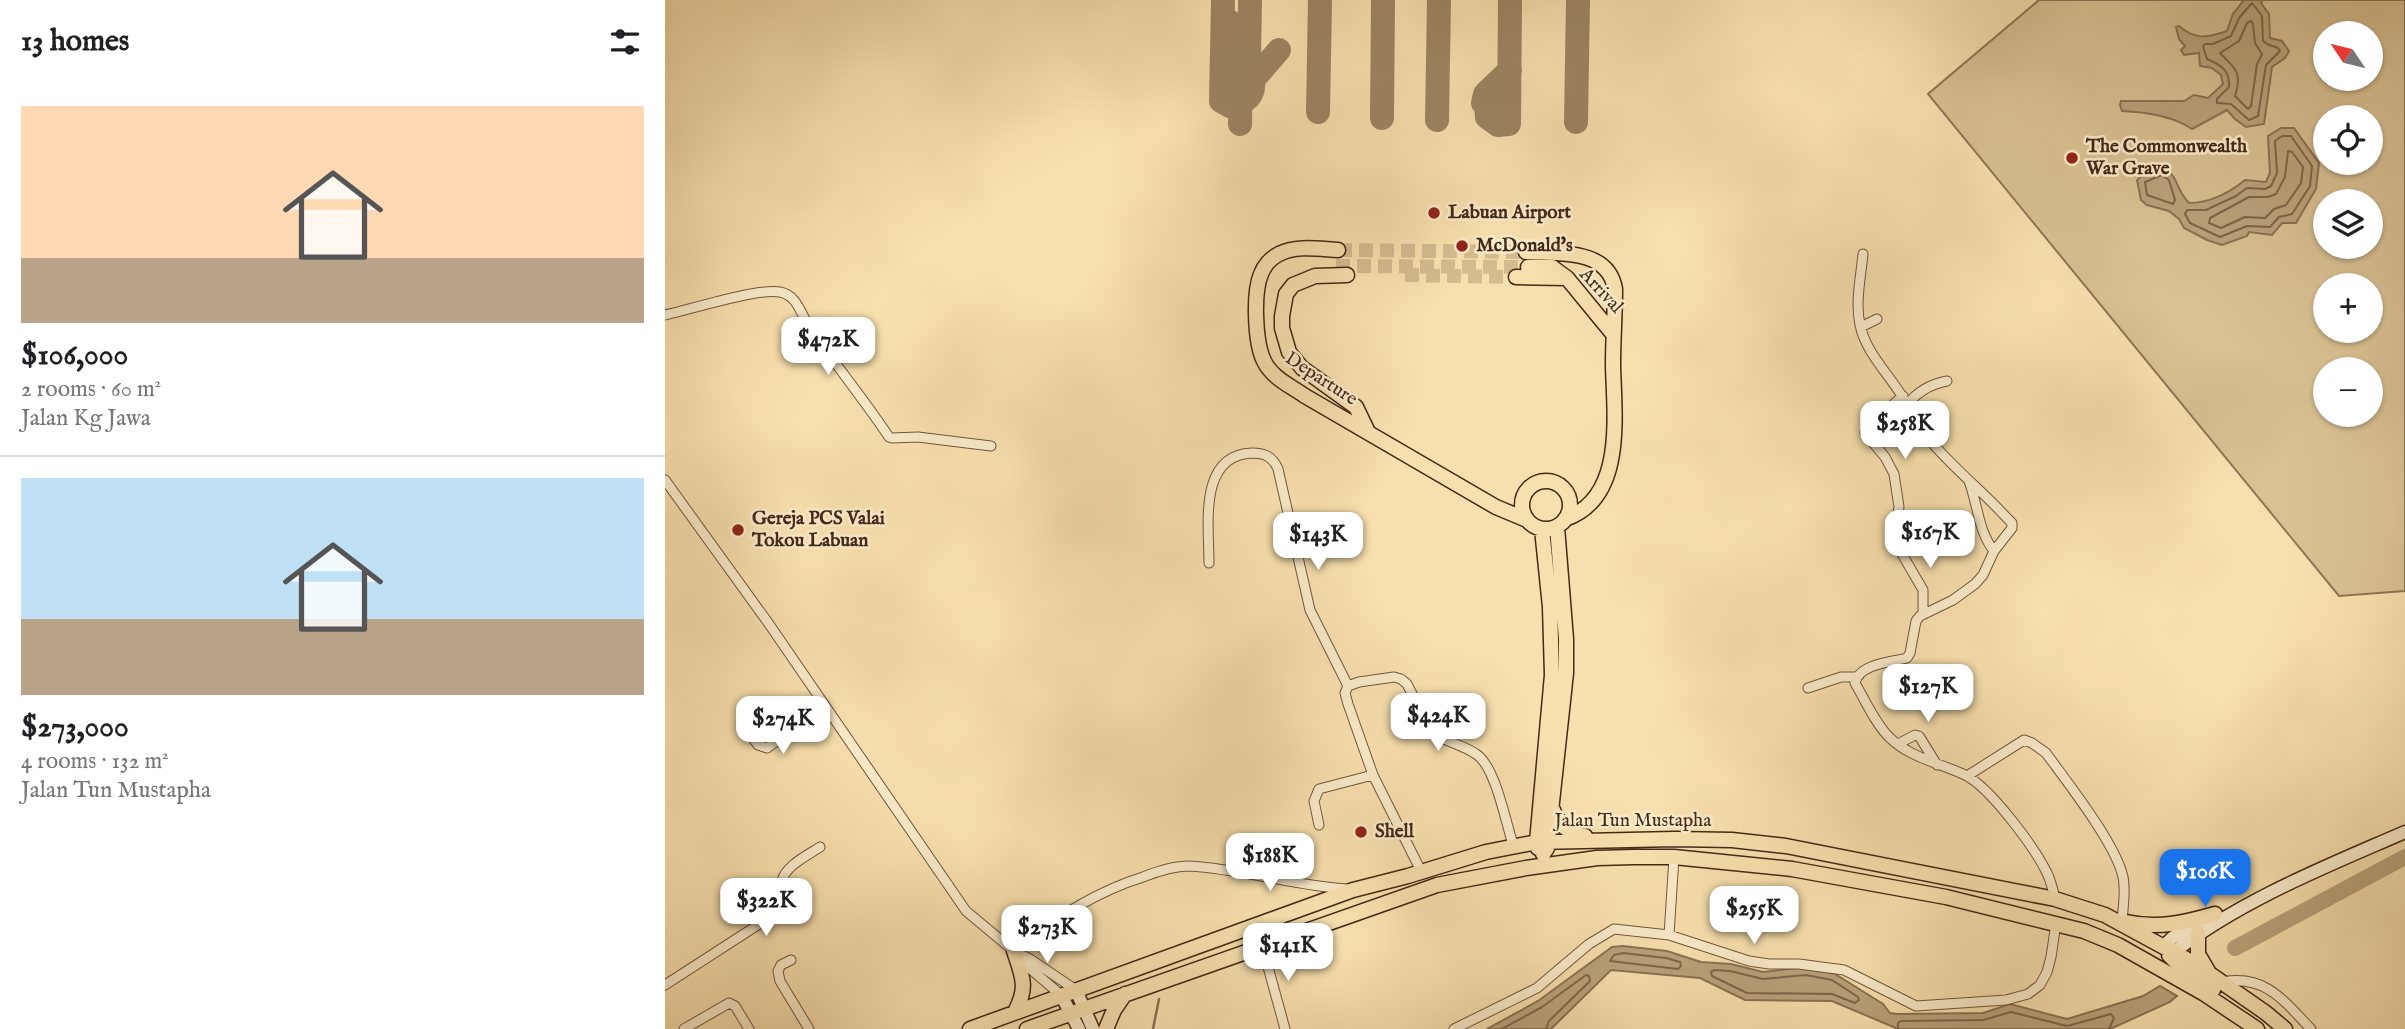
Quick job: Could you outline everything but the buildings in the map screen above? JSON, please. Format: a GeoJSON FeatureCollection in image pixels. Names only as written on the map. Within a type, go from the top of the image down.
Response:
{"type":"FeatureCollection","features":[{"type":"Feature","properties":{"kind":"main road","name":"Departure"},"geometry":{"type":"LineString","coordinates":[[1338,250],[1290,250],[1271,260],[1261,274],[1259,345],[1264,361],[1277,377],[1496,507],[1527,520]]}},
{"type":"Feature","properties":{"kind":"main road"},"geometry":{"type":"LineString","coordinates":[[1542,846],[1552,675],[1550,607],[1555,525],[1570,504],[1564,489],[1557,484],[1541,482],[1534,485],[1524,497],[1523,513],[1527,520],[1555,525],[1574,517],[1591,502],[1603,485],[1609,470],[1613,443],[1613,278],[1608,270],[1590,258],[1527,259],[1552,267],[1567,278]]}},
{"type":"Feature","properties":{"kind":"main road"},"geometry":{"type":"LineString","coordinates":[[1341,270],[1293,285],[1286,294],[1282,328],[1289,352],[1302,368],[1356,407],[1367,431]]}},
{"type":"Feature","properties":{"kind":"main road","name":"Arrival"},"geometry":{"type":"LineString","coordinates":[[1516,277],[1567,278],[1613,334]]}},
{"type":"Feature","properties":{"kind":"main road"},"geometry":{"type":"LineString","coordinates":[[1546,804],[1557,822],[1570,832],[1585,836],[1623,835],[1641,840]]}},
{"type":"Feature","properties":{"kind":"main road"},"geometry":{"type":"LineString","coordinates":[[1486,852],[1530,831],[1546,804]]}},
{"type":"Feature","properties":{"kind":"main road"},"geometry":{"type":"LineString","coordinates":[[2169,951],[2190,926],[2405,832]]}},
{"type":"Feature","properties":{"kind":"main road","name":"Jalan Tun Mustapha"},"geometry":{"type":"LineString","coordinates":[[970,1029],[1353,890],[1486,852],[1641,840],[1732,840],[1786,846],[2055,899],[2105,915],[2208,972],[2285,1029]]}},
{"type":"Feature","properties":{"kind":"main road"},"geometry":{"type":"LineString","coordinates":[[1027,1029],[1542,846],[1597,858]]}},
{"type":"Feature","properties":{"kind":"main road"},"geometry":{"type":"LineString","coordinates":[[1437,885],[1597,858],[1674,858],[1792,869],[1946,897],[2056,923],[2145,954],[2169,951],[2256,898]]}},
{"type":"Feature","properties":{"kind":"main road"},"geometry":{"type":"LineString","coordinates":[[2105,915],[2144,926],[2171,926],[2215,914]]}},
{"type":"Feature","properties":{"kind":"main road"},"geometry":{"type":"LineString","coordinates":[[2199,933],[2198,954],[2208,972]]}},
{"type":"Feature","properties":{"kind":"main road"},"geometry":{"type":"LineString","coordinates":[[2118,944],[2245,1019]]}},
{"type":"Feature","properties":{"kind":"main road"},"geometry":{"type":"LineString","coordinates":[[1014,951],[1024,983],[1024,995],[1015,1012]]}},
{"type":"Feature","properties":{"kind":"main road"},"geometry":{"type":"LineString","coordinates":[[2169,951],[2180,966],[2214,990],[2257,1029]]}},
{"type":"Feature","properties":{"kind":"main road"},"geometry":{"type":"LineString","coordinates":[[1106,1029],[1114,1010],[1129,992]]}},
{"type":"Feature","properties":{"kind":"main road"},"geometry":{"type":"LineString","coordinates":[[1068,993],[1093,1029]]}},
{"type":"Feature","properties":{"kind":"main road"},"geometry":{"type":"LineString","coordinates":[[1078,1011],[1079,1029]]}},
{"type":"Feature","properties":{"kind":"street"},"geometry":{"type":"LineString","coordinates":[[1863,254],[1859,296],[1861,327],[1872,352],[1923,432],[2013,525],[1975,584],[1953,600],[1923,613],[1916,621],[1907,658],[1864,670],[1856,677],[1855,683],[1879,725],[1898,744],[1937,765],[1968,776],[1984,790],[2035,853],[2048,874],[2055,899]]}},
{"type":"Feature","properties":{"kind":"street"},"geometry":{"type":"LineString","coordinates":[[665,315],[753,294],[784,292],[797,303],[819,340],[889,436],[991,446]]}},
{"type":"Feature","properties":{"kind":"street"},"geometry":{"type":"LineString","coordinates":[[1861,327],[1877,319]]}},
{"type":"Feature","properties":{"kind":"street"},"geometry":{"type":"LineString","coordinates":[[1923,613],[1923,590],[1891,535],[1899,507],[1894,474],[1885,457],[1865,433],[1868,426],[1905,401],[1937,383],[1947,381]]}},
{"type":"Feature","properties":{"kind":"street"},"geometry":{"type":"LineString","coordinates":[[1209,563],[1211,489],[1219,468],[1226,461],[1241,454],[1261,453],[1268,456],[1278,469],[1310,610],[1348,686]]}},
{"type":"Feature","properties":{"kind":"street"},"geometry":{"type":"LineString","coordinates":[[1968,478],[1977,504],[1980,524],[1994,551]]}},
{"type":"Feature","properties":{"kind":"street"},"geometry":{"type":"LineString","coordinates":[[665,480],[966,911],[1014,951],[1030,959],[1068,993]]}},
{"type":"Feature","properties":{"kind":"street"},"geometry":{"type":"LineString","coordinates":[[1422,871],[1373,775],[1348,704],[1345,693],[1348,686],[1394,677],[1407,684],[1431,732],[1468,749],[1486,762],[1512,841]]}},
{"type":"Feature","properties":{"kind":"street"},"geometry":{"type":"LineString","coordinates":[[1808,688],[1841,677],[1856,677]]}},
{"type":"Feature","properties":{"kind":"street"},"geometry":{"type":"LineString","coordinates":[[744,727],[758,745],[767,748],[825,706]]}},
{"type":"Feature","properties":{"kind":"street"},"geometry":{"type":"LineString","coordinates":[[1898,744],[1915,735],[1919,736],[1937,765]]}},
{"type":"Feature","properties":{"kind":"street"},"geometry":{"type":"LineString","coordinates":[[1968,776],[2024,740],[2046,753],[2107,844],[2123,875],[2122,921]]}},
{"type":"Feature","properties":{"kind":"street"},"geometry":{"type":"LineString","coordinates":[[1319,825],[1314,801],[1319,789],[1373,775]]}},
{"type":"Feature","properties":{"kind":"street"},"geometry":{"type":"LineString","coordinates":[[665,985],[781,910],[781,883],[787,870],[820,847]]}},
{"type":"Feature","properties":{"kind":"street"},"geometry":{"type":"LineString","coordinates":[[1669,936],[1674,858]]}},
{"type":"Feature","properties":{"kind":"street"},"geometry":{"type":"LineString","coordinates":[[1014,951],[1036,933],[1095,895],[1172,867],[1189,866],[1353,890]]}},
{"type":"Feature","properties":{"kind":"street"},"geometry":{"type":"LineString","coordinates":[[1454,1029],[1537,988],[1575,954],[1614,929],[1669,936],[1749,961],[1844,970],[1916,1006],[2006,1000],[2028,994],[2040,985],[2046,972],[2056,923]]}},
{"type":"Feature","properties":{"kind":"street"},"geometry":{"type":"LineString","coordinates":[[1262,945],[1285,1029]]}},
{"type":"Feature","properties":{"kind":"street"},"geometry":{"type":"LineString","coordinates":[[1014,951],[1024,965],[1068,993]]}},
{"type":"Feature","properties":{"kind":"street"},"geometry":{"type":"LineString","coordinates":[[791,960],[781,965],[778,971],[780,981],[809,1029]]}},
{"type":"Feature","properties":{"kind":"street"},"geometry":{"type":"LineString","coordinates":[[2223,982],[2236,979],[2261,984],[2274,992],[2311,1029]]}},
{"type":"Feature","properties":{"kind":"street"},"geometry":{"type":"LineString","coordinates":[[684,1029],[729,1003],[735,1006],[749,1029]]}},
{"type":"Feature","properties":{"kind":"shaded area"},"geometry":{"type":"Polygon","coordinates":[[[2039,0],[2405,0],[2405,591],[2339,596],[1928,94],[2039,0]]]}},
{"type":"Feature","properties":{"kind":"water"},"geometry":{"type":"Polygon","coordinates":[[[2244,0],[2263,0],[2261,3],[2269,14],[2270,38],[2282,41],[2289,51],[2285,58],[2272,67],[2264,124],[2246,127],[2227,110],[2192,129],[2158,116],[2122,111],[2121,101],[2184,101],[2194,95],[2208,98],[2223,84],[2221,75],[2212,68],[2200,66],[2199,53],[2184,55],[2181,50],[2185,46],[2179,39],[2176,27],[2179,26],[2196,36],[2227,31],[2233,14],[2244,0]]]}},
{"type":"Feature","properties":{"kind":"water"},"geometry":{"type":"Polygon","coordinates":[[[2281,128],[2294,128],[2313,155],[2313,175],[2318,175],[2316,189],[2313,189],[2313,194],[2296,223],[2282,223],[2272,235],[2249,232],[2247,236],[2222,245],[2184,228],[2179,219],[2169,211],[2147,205],[2141,200],[2137,180],[2142,175],[2164,167],[2189,203],[2219,196],[2245,180],[2266,182],[2270,173],[2268,136],[2281,128]]]}},
{"type":"Feature","properties":{"kind":"water"},"geometry":{"type":"Polygon","coordinates":[[[1612,947],[1667,951],[1701,962],[1731,964],[1763,972],[1806,967],[1835,974],[1883,1004],[1890,1013],[1897,1014],[1983,1013],[2010,1004],[2067,1019],[2143,996],[2160,986],[2177,996],[2170,1002],[2110,1029],[1898,1029],[1832,1001],[1745,1000],[1700,978],[1611,970],[1551,1029],[1487,1029],[1538,1001],[1612,947]]]}},
{"type":"Feature","properties":{"kind":"waterway"},"geometry":{"type":"LineString","coordinates":[[2235,948],[2405,857]]}},
{"type":"Feature","properties":{"kind":"waterway"},"geometry":{"type":"LineString","coordinates":[[1153,1029],[1159,999]]}},
{"type":"Feature","properties":{"kind":"taxiway"},"geometry":{"type":"LineString","coordinates":[[1223,0],[1221,101],[1230,106],[1248,98],[1253,80],[1279,50]]}},
{"type":"Feature","properties":{"kind":"taxiway"},"geometry":{"type":"LineString","coordinates":[[1249,58],[1250,0]]}},
{"type":"Feature","properties":{"kind":"taxiway"},"geometry":{"type":"LineString","coordinates":[[1318,112],[1320,0]]}},
{"type":"Feature","properties":{"kind":"taxiway"},"geometry":{"type":"LineString","coordinates":[[1382,118],[1383,0]]}},
{"type":"Feature","properties":{"kind":"taxiway"},"geometry":{"type":"LineString","coordinates":[[1437,120],[1439,0]]}},
{"type":"Feature","properties":{"kind":"taxiway"},"geometry":{"type":"LineString","coordinates":[[1510,0],[1509,124],[1498,125],[1487,117],[1486,104],[1483,103],[1485,94],[1510,70]]}},
{"type":"Feature","properties":{"kind":"taxiway"},"geometry":{"type":"LineString","coordinates":[[1576,122],[1578,0]]}},
{"type":"Feature","properties":{"kind":"taxiway"},"geometry":{"type":"LineString","coordinates":[[1229,21],[1230,38],[1241,52],[1240,124]]}},
{"type":"Feature","properties":{"kind":"tunnel"},"geometry":{"type":"LineString","coordinates":[[1338,250],[1526,252]]}},
{"type":"Feature","properties":{"kind":"tunnel"},"geometry":{"type":"LineString","coordinates":[[1336,266],[1528,267]]}},
{"type":"Feature","properties":{"kind":"tunnel"},"geometry":{"type":"LineString","coordinates":[[1405,275],[1516,277]]}},
{"type":"Feature","properties":{"kind":"place","name":"The Commonwealth War Grave"},"geometry":{"type":"Point","coordinates":[2072,158]}},
{"type":"Feature","properties":{"kind":"place","name":"Labuan Airport"},"geometry":{"type":"Point","coordinates":[1434,213]}},
{"type":"Feature","properties":{"kind":"place","name":"McDonald's"},"geometry":{"type":"Point","coordinates":[1462,246]}},
{"type":"Feature","properties":{"kind":"place","name":"Gereja PCS Valai Tokou Labuan"},"geometry":{"type":"Point","coordinates":[738,530]}},
{"type":"Feature","properties":{"kind":"place","name":"Shell"},"geometry":{"type":"Point","coordinates":[1361,832]}}]}
